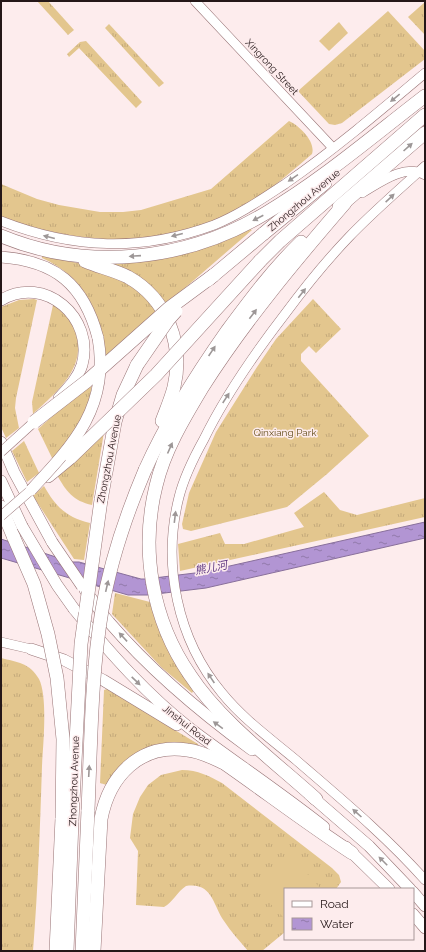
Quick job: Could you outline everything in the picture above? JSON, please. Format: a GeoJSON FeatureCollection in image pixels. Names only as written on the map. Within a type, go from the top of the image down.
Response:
{"type":"FeatureCollection","features":[{"type":"Feature","properties":{"kind":"highway","name":"Zhongzhou Avenue"},"geometry":{"type":"LineString","coordinates":[[67,951],[67,820],[81,644],[101,500],[115,422],[123,395],[137,365],[168,320],[214,275],[425,97]]}},
{"type":"Feature","properties":{"kind":"highway"},"geometry":{"type":"LineString","coordinates":[[73,256],[109,258],[166,252],[205,241],[244,225],[266,214],[313,182],[425,97]]}},
{"type":"Feature","properties":{"kind":"highway"},"geometry":{"type":"LineString","coordinates":[[31,490],[71,457],[156,375],[280,241],[425,115]]}},
{"type":"Feature","properties":{"kind":"highway","name":"Zhongzhou Avenue"},"geometry":{"type":"LineString","coordinates":[[82,951],[93,693],[102,609],[118,543],[132,501],[154,449],[186,392],[213,349],[242,308],[295,248],[425,132]]}},
{"type":"Feature","properties":{"kind":"highway"},"geometry":{"type":"LineString","coordinates":[[316,799],[212,704],[189,674],[171,643],[159,611],[150,566],[149,524],[156,485],[176,434],[190,408],[226,352],[281,279],[345,202]]}},
{"type":"Feature","properties":{"kind":"highway"},"geometry":{"type":"LineString","coordinates":[[1,236],[32,247],[73,256],[118,273],[140,286],[158,303],[174,335],[177,357],[174,387],[145,470]]}},
{"type":"Feature","properties":{"kind":"highway"},"geometry":{"type":"LineString","coordinates":[[34,422],[87,381],[168,309],[214,275]]}},
{"type":"Feature","properties":{"kind":"highway"},"geometry":{"type":"LineString","coordinates":[[1,507],[34,584],[48,634],[57,678],[63,738],[67,820],[56,951]]}},
{"type":"Feature","properties":{"kind":"highway"},"geometry":{"type":"LineString","coordinates":[[94,951],[101,819],[107,796],[122,772],[138,759],[162,751],[188,750],[224,763],[312,827],[352,853]]}},
{"type":"Feature","properties":{"kind":"main road"},"geometry":{"type":"LineString","coordinates":[[1,257],[26,260],[41,264],[53,270],[66,280],[75,289],[92,317],[100,351],[98,382],[86,421],[65,453],[31,490]]}},
{"type":"Feature","properties":{"kind":"main road"},"geometry":{"type":"LineString","coordinates":[[1,300],[16,294],[32,292],[54,299],[73,314],[80,326],[83,337],[84,351],[77,377],[60,397],[34,422]]}},
{"type":"Feature","properties":{"kind":"main road","name":"Jinshui Road"},"geometry":{"type":"LineString","coordinates":[[1,442],[14,472],[52,542],[82,586],[109,621],[173,687],[213,721],[316,799],[368,846],[409,888]]}},
{"type":"Feature","properties":{"kind":"main road","name":"Jinshui Road"},"geometry":{"type":"LineString","coordinates":[[1,481],[22,526],[57,585],[74,609],[114,657],[152,696],[192,730],[294,803],[352,853],[388,888]]}},
{"type":"Feature","properties":{"kind":"main road"},"geometry":{"type":"LineString","coordinates":[[31,649],[64,660],[104,680],[222,752]]}},
{"type":"Feature","properties":{"kind":"main road"},"geometry":{"type":"LineString","coordinates":[[414,893],[425,906]]}},
{"type":"Feature","properties":{"kind":"main road"},"geometry":{"type":"LineString","coordinates":[[414,915],[425,928]]}},
{"type":"Feature","properties":{"kind":"street","name":"Xingrong Street"},"geometry":{"type":"LineString","coordinates":[[195,1],[333,148]]}},
{"type":"Feature","properties":{"kind":"street"},"geometry":{"type":"LineString","coordinates":[[1,222],[59,240],[83,243],[116,244],[167,238],[214,224],[237,214],[315,163],[425,73]]}},
{"type":"Feature","properties":{"kind":"street"},"geometry":{"type":"LineString","coordinates":[[345,202],[400,173],[412,170],[423,171]]}},
{"type":"Feature","properties":{"kind":"street"},"geometry":{"type":"LineString","coordinates":[[423,171],[350,236],[323,266],[258,349],[234,385],[210,426],[182,486],[175,516],[172,556],[174,581],[182,622],[203,667],[222,694],[247,718],[367,822],[425,880]]}},
{"type":"Feature","properties":{"kind":"street"},"geometry":{"type":"LineString","coordinates":[[1,452],[34,422]]}},
{"type":"Feature","properties":{"kind":"street"},"geometry":{"type":"LineString","coordinates":[[1,516],[31,490]]}},
{"type":"Feature","properties":{"kind":"street"},"geometry":{"type":"LineString","coordinates":[[1,642],[31,649]]}},
{"type":"Feature","properties":{"kind":"green space"},"geometry":{"type":"Polygon","coordinates":[[[37,1],[48,1],[74,30],[68,35],[37,1]]]}},
{"type":"Feature","properties":{"kind":"green space"},"geometry":{"type":"Polygon","coordinates":[[[425,2],[425,35],[408,17],[425,2]]]}},
{"type":"Feature","properties":{"kind":"green space"},"geometry":{"type":"Polygon","coordinates":[[[388,11],[425,51],[425,59],[342,123],[335,125],[329,124],[298,91],[388,11]]]}},
{"type":"Feature","properties":{"kind":"green space"},"geometry":{"type":"Polygon","coordinates":[[[339,22],[348,33],[329,51],[319,41],[339,22]]]}},
{"type":"Feature","properties":{"kind":"green space"},"geometry":{"type":"Polygon","coordinates":[[[109,24],[164,83],[159,87],[105,28],[109,24]]]}},
{"type":"Feature","properties":{"kind":"green space"},"geometry":{"type":"Polygon","coordinates":[[[86,41],[142,102],[136,108],[79,48],[69,57],[67,54],[80,42],[86,41]]]}},
{"type":"Feature","properties":{"kind":"green space"},"geometry":{"type":"Polygon","coordinates":[[[289,121],[302,130],[306,135],[312,144],[312,154],[257,198],[226,215],[195,227],[164,235],[132,239],[100,239],[67,235],[34,228],[1,217],[1,184],[37,199],[59,205],[100,212],[141,210],[211,189],[289,121]]]}},
{"type":"Feature","properties":{"kind":"green space"},"geometry":{"type":"Polygon","coordinates":[[[250,229],[252,230],[164,306],[110,263],[158,259],[202,249],[250,229]]]}},
{"type":"Feature","properties":{"kind":"green space"},"geometry":{"type":"Polygon","coordinates":[[[42,255],[82,264],[130,283],[158,311],[106,358],[100,326],[88,298],[80,286],[69,275],[57,266],[42,258],[42,255]]]}},
{"type":"Feature","properties":{"kind":"green space","name":"Qinxiang Park"},"geometry":{"type":"Polygon","coordinates":[[[313,299],[341,329],[316,353],[309,346],[301,354],[301,361],[369,436],[327,474],[287,507],[191,531],[183,529],[182,524],[189,493],[216,432],[276,339],[313,299]]]}},
{"type":"Feature","properties":{"kind":"green space"},"geometry":{"type":"Polygon","coordinates":[[[19,300],[37,300],[16,398],[15,408],[19,428],[6,438],[1,427],[1,307],[19,300]]]}},
{"type":"Feature","properties":{"kind":"green space"},"geometry":{"type":"Polygon","coordinates":[[[53,305],[62,310],[71,321],[77,338],[78,352],[70,375],[62,386],[33,414],[32,402],[53,305]]]}},
{"type":"Feature","properties":{"kind":"green space"},"geometry":{"type":"Polygon","coordinates":[[[92,381],[91,392],[84,414],[67,443],[53,460],[38,429],[92,381]]]}},
{"type":"Feature","properties":{"kind":"green space"},"geometry":{"type":"Polygon","coordinates":[[[104,432],[92,505],[75,498],[64,486],[57,475],[104,432]]]}},
{"type":"Feature","properties":{"kind":"green space"},"geometry":{"type":"Polygon","coordinates":[[[24,441],[39,473],[27,482],[12,451],[24,441]]]}},
{"type":"Feature","properties":{"kind":"green space"},"geometry":{"type":"Polygon","coordinates":[[[44,486],[62,510],[74,518],[90,523],[84,560],[74,559],[33,496],[44,486]]]}},
{"type":"Feature","properties":{"kind":"green space"},"geometry":{"type":"Polygon","coordinates":[[[324,492],[340,510],[357,515],[425,498],[425,517],[180,571],[178,544],[220,533],[225,544],[244,544],[304,527],[294,513],[324,492]]]}},
{"type":"Feature","properties":{"kind":"green space"},"geometry":{"type":"Polygon","coordinates":[[[115,593],[150,602],[158,627],[194,690],[192,693],[161,667],[112,614],[115,593]]]}},
{"type":"Feature","properties":{"kind":"green space"},"geometry":{"type":"Polygon","coordinates":[[[1,658],[27,666],[39,679],[42,687],[44,734],[38,882],[33,951],[1,951],[1,658]]]}},
{"type":"Feature","properties":{"kind":"green space"},"geometry":{"type":"Polygon","coordinates":[[[107,689],[198,744],[200,749],[175,744],[107,785],[100,783],[104,690],[107,689]]]}},
{"type":"Feature","properties":{"kind":"green space"},"geometry":{"type":"Polygon","coordinates":[[[188,770],[198,772],[222,783],[332,868],[339,875],[341,882],[337,888],[284,888],[284,933],[262,951],[248,951],[220,915],[211,896],[202,888],[186,886],[164,907],[136,905],[138,851],[130,838],[133,814],[140,797],[148,785],[161,775],[188,770]]]}},
{"type":"Feature","properties":{"kind":"green space"},"geometry":{"type":"Polygon","coordinates":[[[290,855],[320,888],[284,888],[284,918],[254,887],[290,855]]]}},
{"type":"Feature","properties":{"kind":"water"},"geometry":{"type":"Polygon","coordinates":[[[425,522],[425,538],[206,588],[148,595],[128,595],[1,558],[1,539],[71,562],[79,562],[141,579],[146,579],[203,572],[425,522]]]}},
{"type":"Feature","properties":{"kind":"water label","name":"熊儿河"},"geometry":{"type":"Point","coordinates":[211,568]}}]}
